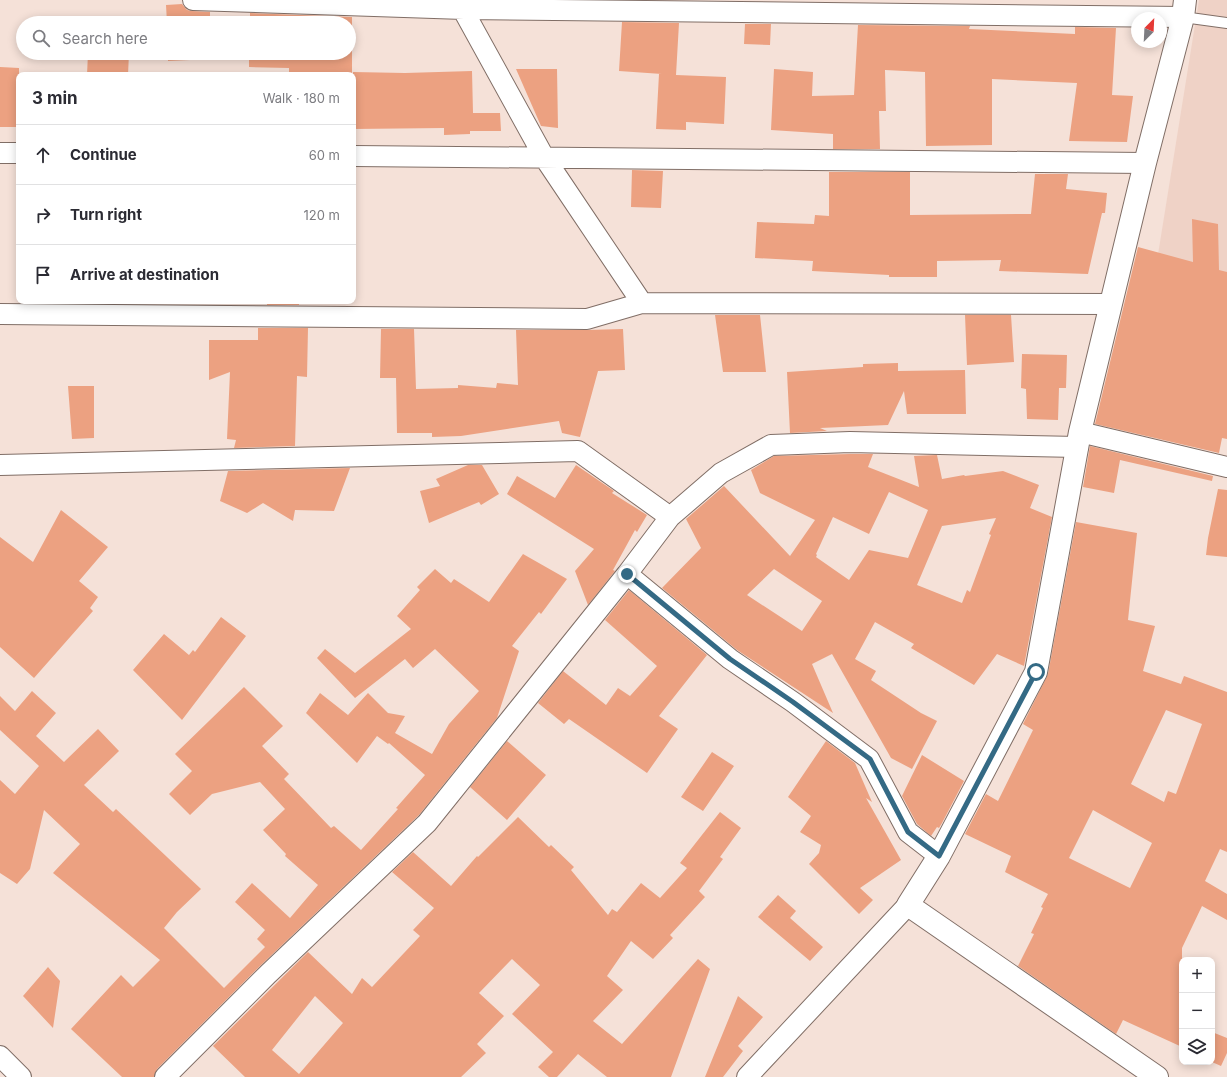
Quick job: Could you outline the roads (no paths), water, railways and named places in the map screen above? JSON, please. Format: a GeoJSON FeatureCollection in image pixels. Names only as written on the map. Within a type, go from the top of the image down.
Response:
{"type":"FeatureCollection","features":[{"type":"Feature","properties":{"kind":"street"},"geometry":{"type":"LineString","coordinates":[[193,0],[461,5],[1184,8],[1145,163],[1079,440],[1036,672],[939,856],[908,905],[747,1077]]}},
{"type":"Feature","properties":{"kind":"street"},"geometry":{"type":"LineString","coordinates":[[461,5],[544,157],[642,303]]}},
{"type":"Feature","properties":{"kind":"street"},"geometry":{"type":"LineString","coordinates":[[0,153],[16,153]]}},
{"type":"Feature","properties":{"kind":"street"},"geometry":{"type":"LineString","coordinates":[[356,156],[1145,163]]}},
{"type":"Feature","properties":{"kind":"street"},"geometry":{"type":"LineString","coordinates":[[0,314],[588,319],[642,303],[1111,304]]}},
{"type":"Feature","properties":{"kind":"street"},"geometry":{"type":"LineString","coordinates":[[165,1077],[268,974],[427,823],[627,574],[670,517],[721,473],[771,445],[850,442],[1079,440],[1227,467]]}},
{"type":"Feature","properties":{"kind":"street"},"geometry":{"type":"LineString","coordinates":[[0,466],[181,460],[578,451],[670,517]]}},
{"type":"Feature","properties":{"kind":"street"},"geometry":{"type":"LineString","coordinates":[[627,574],[730,659],[793,702],[870,759],[908,832],[939,856]]}},
{"type":"Feature","properties":{"kind":"street"},"geometry":{"type":"LineString","coordinates":[[908,905],[1157,1077]]}},
{"type":"Feature","properties":{"kind":"street"},"geometry":{"type":"LineString","coordinates":[[0,1056],[21,1077]]}},
{"type":"Feature","properties":{"kind":"lane"},"geometry":{"type":"LineString","coordinates":[[1184,8],[1227,23]]}}]}
